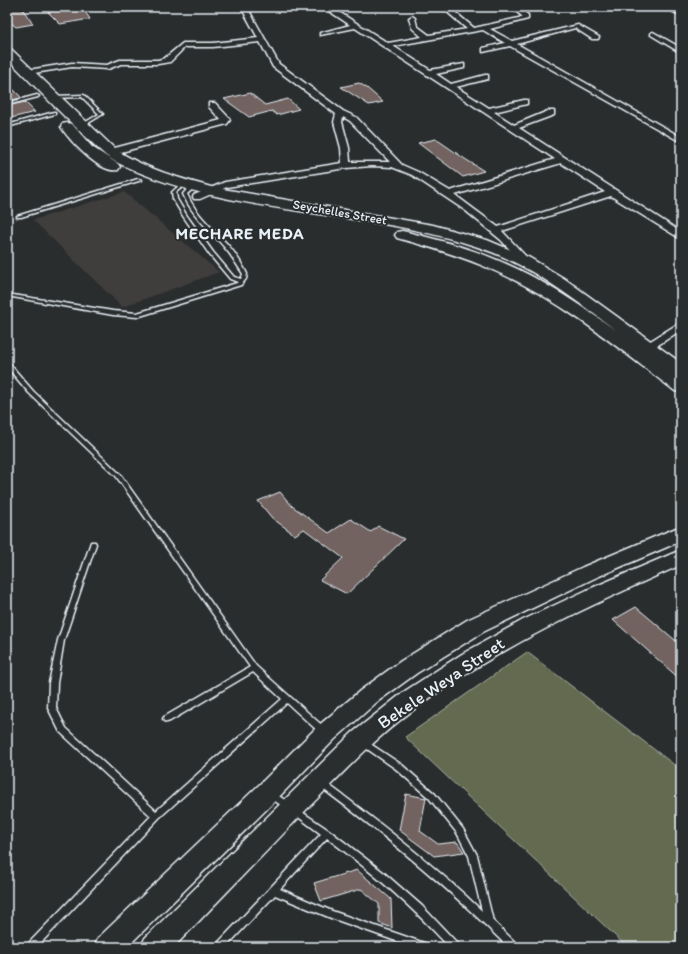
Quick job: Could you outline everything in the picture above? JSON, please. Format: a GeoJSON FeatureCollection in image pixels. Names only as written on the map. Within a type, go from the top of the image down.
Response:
{"type":"FeatureCollection","features":[{"type":"Feature","properties":{"kind":"main road","name":"Seychelles Street"},"geometry":{"type":"LineString","coordinates":[[7,51],[82,126],[110,152],[123,161],[190,191],[433,229],[482,243],[525,261],[560,282],[681,371]]}},
{"type":"Feature","properties":{"kind":"main road","name":"Seychelles Street"},"geometry":{"type":"LineString","coordinates":[[7,66],[54,113],[87,150],[117,170],[140,180],[426,241],[492,264],[528,280],[562,302],[681,386]]}},
{"type":"Feature","properties":{"kind":"main road"},"geometry":{"type":"LineString","coordinates":[[108,947],[268,792],[326,733],[369,696],[409,667],[475,626],[590,572],[681,533]]}},
{"type":"Feature","properties":{"kind":"main road","name":"Bekele Weya Street"},"geometry":{"type":"LineString","coordinates":[[155,947],[318,781],[388,715],[461,665],[511,636],[681,557]]}},
{"type":"Feature","properties":{"kind":"street"},"geometry":{"type":"LineString","coordinates":[[244,7],[276,65],[340,113],[353,119],[399,166],[414,173],[449,194],[497,230],[513,245],[525,261]]}},
{"type":"Feature","properties":{"kind":"street"},"geometry":{"type":"LineString","coordinates":[[326,7],[387,45],[448,87],[612,193],[681,236]]}},
{"type":"Feature","properties":{"kind":"street"},"geometry":{"type":"LineString","coordinates":[[446,7],[473,30]]}},
{"type":"Feature","properties":{"kind":"street"},"geometry":{"type":"LineString","coordinates":[[387,45],[484,28],[526,18],[526,16],[514,7]]}},
{"type":"Feature","properties":{"kind":"street"},"geometry":{"type":"LineString","coordinates":[[667,7],[681,14]]}},
{"type":"Feature","properties":{"kind":"street"},"geometry":{"type":"LineString","coordinates":[[412,18],[414,27],[428,38]]}},
{"type":"Feature","properties":{"kind":"street"},"geometry":{"type":"LineString","coordinates":[[322,34],[355,26]]}},
{"type":"Feature","properties":{"kind":"street"},"geometry":{"type":"LineString","coordinates":[[486,50],[576,26],[595,37]]}},
{"type":"Feature","properties":{"kind":"street"},"geometry":{"type":"LineString","coordinates":[[484,28],[681,140]]}},
{"type":"Feature","properties":{"kind":"street"},"geometry":{"type":"LineString","coordinates":[[653,34],[681,51]]}},
{"type":"Feature","properties":{"kind":"street"},"geometry":{"type":"LineString","coordinates":[[28,72],[72,65],[108,67],[120,62],[158,62],[167,60],[183,45],[213,45],[262,40]]}},
{"type":"Feature","properties":{"kind":"street"},"geometry":{"type":"LineString","coordinates":[[428,73],[461,66]]}},
{"type":"Feature","properties":{"kind":"street"},"geometry":{"type":"LineString","coordinates":[[448,87],[485,77]]}},
{"type":"Feature","properties":{"kind":"street"},"geometry":{"type":"LineString","coordinates":[[487,111],[524,102]]}},
{"type":"Feature","properties":{"kind":"street"},"geometry":{"type":"LineString","coordinates":[[110,152],[224,122],[226,120],[225,117],[212,105]]}},
{"type":"Feature","properties":{"kind":"street"},"geometry":{"type":"LineString","coordinates":[[340,113],[338,122],[345,148],[346,165]]}},
{"type":"Feature","properties":{"kind":"street"},"geometry":{"type":"LineString","coordinates":[[512,128],[551,113]]}},
{"type":"Feature","properties":{"kind":"street"},"geometry":{"type":"LineString","coordinates":[[449,194],[562,160]]}},
{"type":"Feature","properties":{"kind":"street"},"geometry":{"type":"LineString","coordinates":[[190,191],[346,165],[366,164],[399,166]]}},
{"type":"Feature","properties":{"kind":"street"},"geometry":{"type":"LineString","coordinates":[[497,230],[612,193]]}},
{"type":"Feature","properties":{"kind":"street"},"geometry":{"type":"LineString","coordinates":[[648,347],[681,325]]}},
{"type":"Feature","properties":{"kind":"lane"},"geometry":{"type":"LineString","coordinates":[[7,104],[37,96]]}},
{"type":"Feature","properties":{"kind":"lane"},"geometry":{"type":"LineString","coordinates":[[54,97],[83,96],[101,114],[82,126]]}},
{"type":"Feature","properties":{"kind":"lane"},"geometry":{"type":"LineString","coordinates":[[7,126],[54,113]]}},
{"type":"Feature","properties":{"kind":"lane"},"geometry":{"type":"LineString","coordinates":[[19,216],[140,180]]}},
{"type":"Feature","properties":{"kind":"lane"},"geometry":{"type":"LineString","coordinates":[[190,191],[175,198],[182,211],[211,253],[232,278],[242,281]]}},
{"type":"Feature","properties":{"kind":"lane"},"geometry":{"type":"LineString","coordinates":[[7,295],[113,313],[137,315],[236,286],[242,281],[245,274],[227,247],[197,216],[188,203],[190,191]]}},
{"type":"Feature","properties":{"kind":"lane"},"geometry":{"type":"LineString","coordinates":[[7,364],[31,392],[118,475],[254,668],[286,699],[326,733]]}},
{"type":"Feature","properties":{"kind":"lane"},"geometry":{"type":"LineString","coordinates":[[92,544],[61,640],[53,683],[52,708],[63,730],[104,766],[156,816]]}},
{"type":"Feature","properties":{"kind":"lane"},"geometry":{"type":"LineString","coordinates":[[167,719],[254,668]]}},
{"type":"Feature","properties":{"kind":"lane"},"geometry":{"type":"LineString","coordinates":[[31,947],[156,816],[286,699]]}},
{"type":"Feature","properties":{"kind":"lane"},"geometry":{"type":"LineString","coordinates":[[360,740],[398,768],[432,796],[460,831],[473,855],[489,922]]}},
{"type":"Feature","properties":{"kind":"lane"},"geometry":{"type":"LineString","coordinates":[[318,781],[378,825],[427,866],[489,922],[514,947]]}},
{"type":"Feature","properties":{"kind":"lane"},"geometry":{"type":"LineString","coordinates":[[268,792],[327,833],[399,890],[455,947]]}},
{"type":"Feature","properties":{"kind":"lane"},"geometry":{"type":"LineString","coordinates":[[220,947],[327,833]]}},
{"type":"Feature","properties":{"kind":"lane"},"geometry":{"type":"LineString","coordinates":[[273,890],[330,914],[424,947]]}},
{"type":"Feature","properties":{"kind":"shaded area"},"geometry":{"type":"Polygon","coordinates":[[[124,192],[219,272],[122,307],[33,220],[124,192]]]}},
{"type":"Feature","properties":{"kind":"green space"},"geometry":{"type":"Polygon","coordinates":[[[527,652],[681,770],[681,947],[627,947],[405,737],[527,652]]]}},
{"type":"Feature","properties":{"kind":"building"},"geometry":{"type":"Polygon","coordinates":[[[21,7],[33,24],[16,27],[7,20],[7,8],[21,7]]]}},
{"type":"Feature","properties":{"kind":"building"},"geometry":{"type":"Polygon","coordinates":[[[43,7],[82,7],[90,19],[60,24],[43,7]]]}},
{"type":"Feature","properties":{"kind":"building"},"geometry":{"type":"Polygon","coordinates":[[[7,83],[20,96],[21,98],[7,101],[7,83]]]}},
{"type":"Feature","properties":{"kind":"building"},"geometry":{"type":"Polygon","coordinates":[[[359,83],[383,102],[369,105],[341,87],[359,83]]]}},
{"type":"Feature","properties":{"kind":"building"},"geometry":{"type":"Polygon","coordinates":[[[250,93],[265,105],[288,99],[299,109],[277,115],[272,111],[249,117],[224,99],[250,93]]]}},
{"type":"Feature","properties":{"kind":"building"},"geometry":{"type":"Polygon","coordinates":[[[25,102],[35,112],[7,119],[7,106],[25,102]]]}},
{"type":"Feature","properties":{"kind":"building"},"geometry":{"type":"Polygon","coordinates":[[[436,139],[484,171],[463,177],[418,143],[436,139]]]}},
{"type":"Feature","properties":{"kind":"building"},"geometry":{"type":"Polygon","coordinates":[[[280,492],[292,506],[329,533],[351,519],[371,532],[378,526],[404,539],[347,594],[320,580],[343,558],[304,529],[295,535],[272,518],[258,501],[280,492]]]}},
{"type":"Feature","properties":{"kind":"building"},"geometry":{"type":"Polygon","coordinates":[[[636,607],[681,645],[681,680],[613,620],[636,607]]]}},
{"type":"Feature","properties":{"kind":"building"},"geometry":{"type":"Polygon","coordinates":[[[406,794],[426,798],[420,831],[438,844],[457,842],[464,852],[434,856],[399,830],[406,794]]]}},
{"type":"Feature","properties":{"kind":"building"},"geometry":{"type":"Polygon","coordinates":[[[357,870],[391,899],[392,928],[379,923],[379,904],[361,889],[321,901],[314,883],[357,870]]]}},
{"type":"Feature","properties":{"kind":"district","name":"MECHARE MEDA"},"geometry":{"type":"Point","coordinates":[240,233]}}]}
